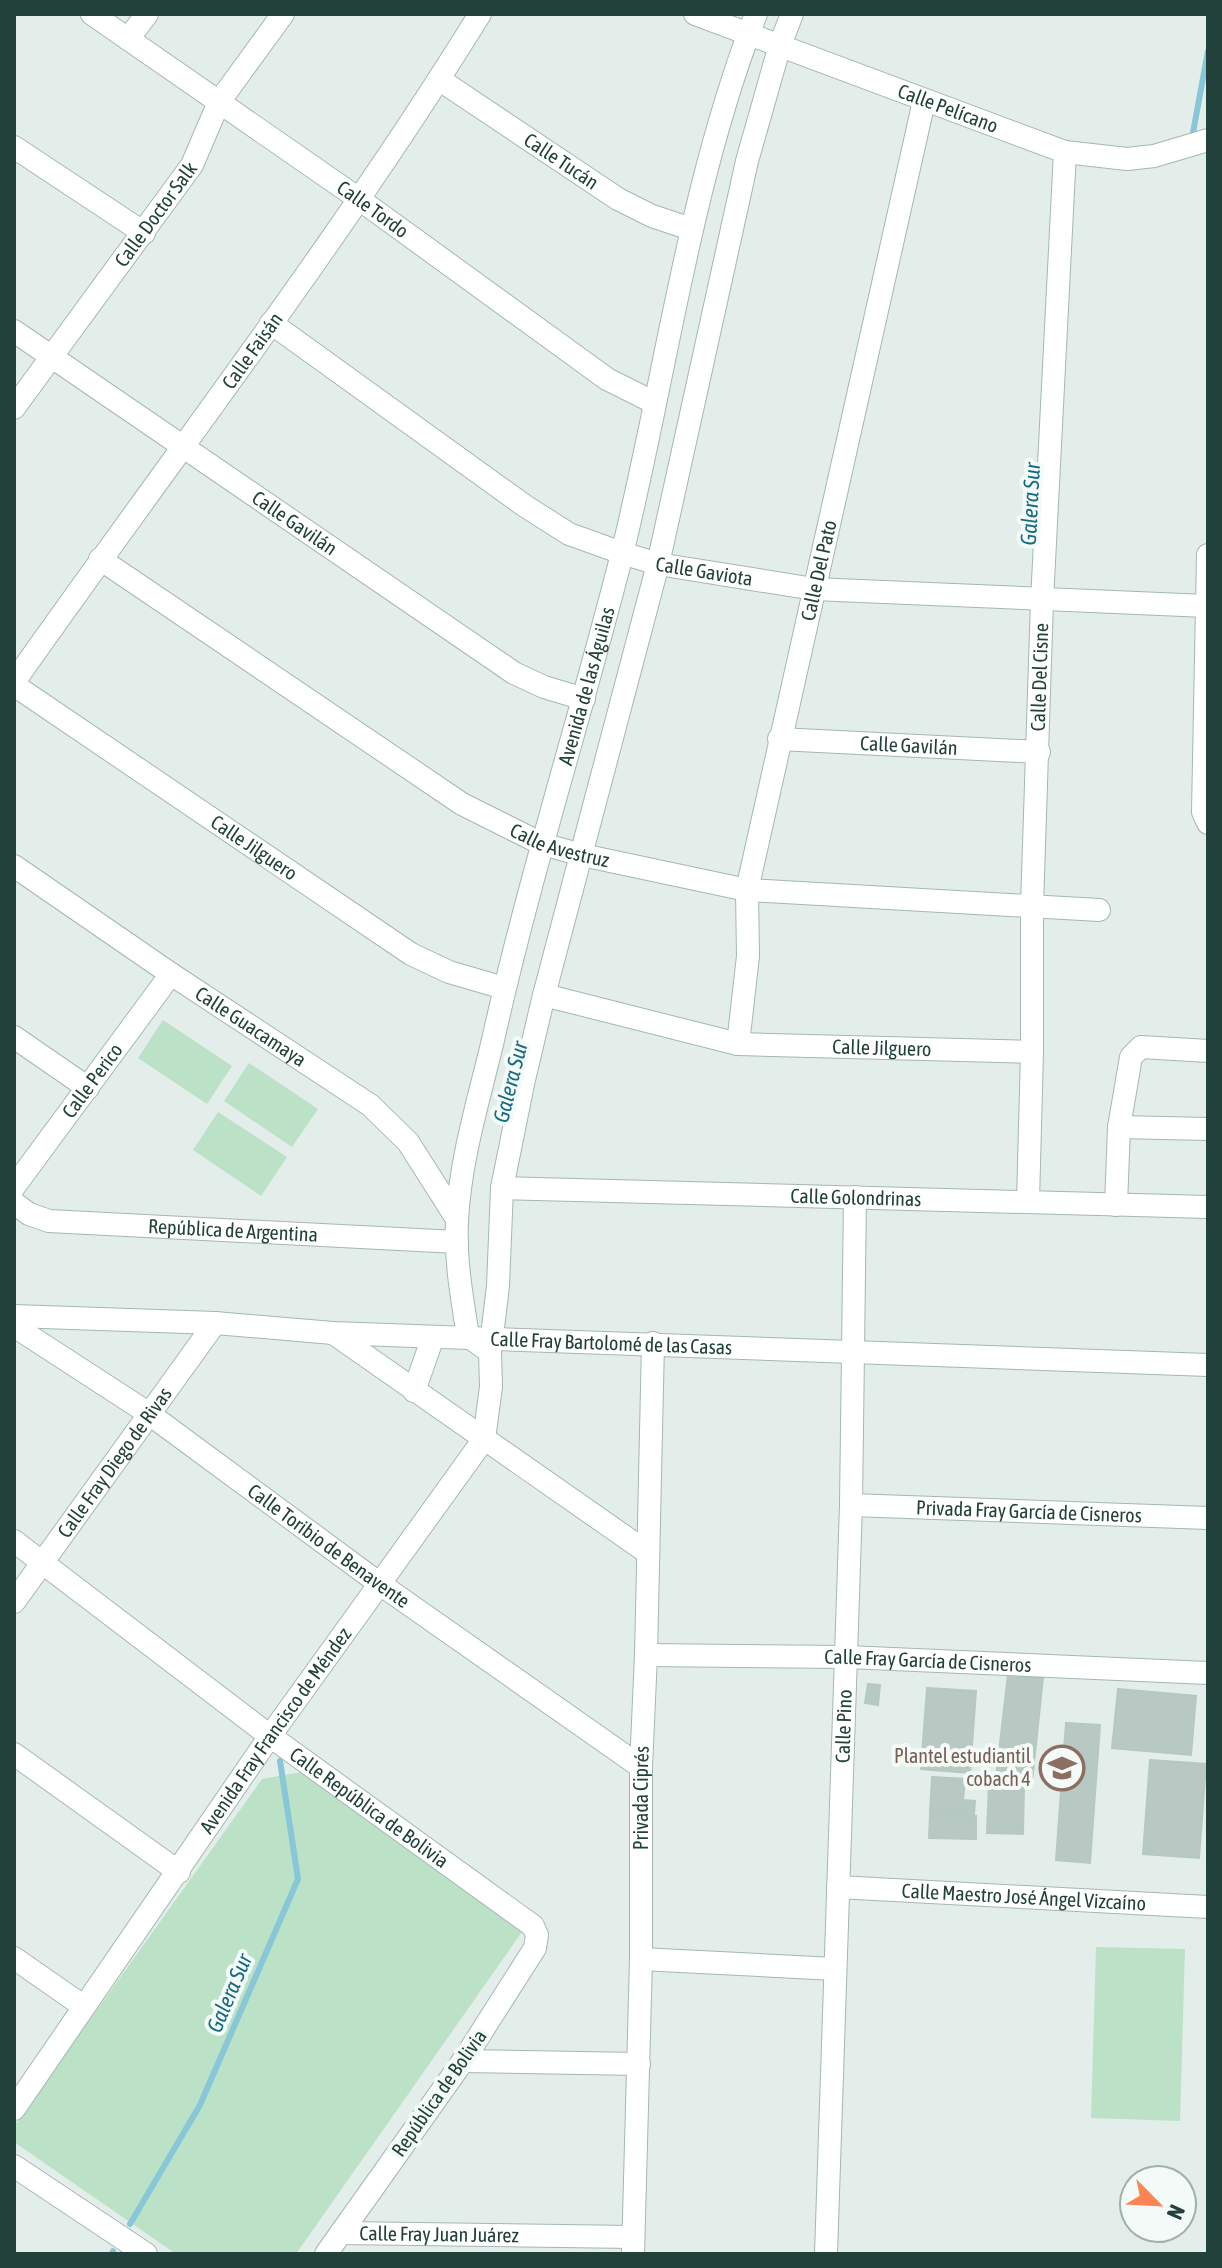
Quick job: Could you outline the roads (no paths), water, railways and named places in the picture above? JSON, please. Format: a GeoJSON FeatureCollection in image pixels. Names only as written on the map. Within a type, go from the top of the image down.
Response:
{"type":"FeatureCollection","features":[{"type":"Feature","properties":{"kind":"street","name":"Calle Tordo"},"geometry":{"type":"LineString","coordinates":[[92,14],[359,199],[607,379],[655,403]]}},
{"type":"Feature","properties":{"kind":"street"},"geometry":{"type":"LineString","coordinates":[[128,39],[147,14]]}},
{"type":"Feature","properties":{"kind":"street","name":"Calle Doctor Salk"},"geometry":{"type":"LineString","coordinates":[[14,408],[192,165],[219,102],[283,14]]}},
{"type":"Feature","properties":{"kind":"street","name":"Calle Faisán"},"geometry":{"type":"LineString","coordinates":[[14,684],[359,199],[440,80],[480,14]]}},
{"type":"Feature","properties":{"kind":"street","name":"Calle Pelícano"},"geometry":{"type":"LineString","coordinates":[[695,14],[752,24],[780,45],[1065,152],[1127,159],[1154,156],[1208,140]]}},
{"type":"Feature","properties":{"kind":"street","name":"Avenida de las Águilas"},"geometry":{"type":"LineString","coordinates":[[491,1345],[498,1286],[502,1188],[544,995],[658,564],[747,161],[780,45],[792,14]]}},
{"type":"Feature","properties":{"kind":"street","name":"Avenida de las Águilas"},"geometry":{"type":"LineString","coordinates":[[468,1336],[458,1276],[457,1242],[464,1166],[504,988],[622,553],[691,229],[717,131],[752,24]]}},
{"type":"Feature","properties":{"kind":"street","name":"Calle Tucán"},"geometry":{"type":"LineString","coordinates":[[440,80],[618,199],[652,216],[691,229]]}},
{"type":"Feature","properties":{"kind":"street","name":"Calle Del Pato"},"geometry":{"type":"LineString","coordinates":[[738,1044],[748,956],[747,890],[924,101]]}},
{"type":"Feature","properties":{"kind":"street"},"geometry":{"type":"LineString","coordinates":[[14,147],[144,233]]}},
{"type":"Feature","properties":{"kind":"street","name":"Calle Del Cisne"},"geometry":{"type":"LineString","coordinates":[[1028,1201],[1032,906],[1042,601],[1065,152]]}},
{"type":"Feature","properties":{"kind":"street","name":"Calle Gaviota"},"geometry":{"type":"LineString","coordinates":[[271,323],[525,506],[569,534],[658,564],[814,589],[1206,606]]}},
{"type":"Feature","properties":{"kind":"street","name":"Calle Gavilán"},"geometry":{"type":"LineString","coordinates":[[14,331],[514,673],[544,687],[584,699]]}},
{"type":"Feature","properties":{"kind":"street"},"geometry":{"type":"LineString","coordinates":[[1208,555],[1203,812],[1208,823]]}},
{"type":"Feature","properties":{"kind":"street","name":"Calle Avestruz"},"geometry":{"type":"LineString","coordinates":[[100,559],[462,804],[542,844],[747,890],[1099,910]]}},
{"type":"Feature","properties":{"kind":"street","name":"Calle Jilguero"},"geometry":{"type":"LineString","coordinates":[[14,684],[411,954],[449,972],[504,988]]}},
{"type":"Feature","properties":{"kind":"street","name":"Calle Gavilán"},"geometry":{"type":"LineString","coordinates":[[779,739],[1039,752]]}},
{"type":"Feature","properties":{"kind":"street","name":"Calle Guacamaya"},"geometry":{"type":"LineString","coordinates":[[14,866],[381,1115],[408,1142],[457,1219]]}},
{"type":"Feature","properties":{"kind":"street","name":"Calle Perico"},"geometry":{"type":"LineString","coordinates":[[14,1187],[171,974]]}},
{"type":"Feature","properties":{"kind":"street","name":"Calle Jilguero"},"geometry":{"type":"LineString","coordinates":[[544,995],[738,1044],[1032,1052]]}},
{"type":"Feature","properties":{"kind":"street"},"geometry":{"type":"LineString","coordinates":[[14,1037],[88,1088]]}},
{"type":"Feature","properties":{"kind":"street"},"geometry":{"type":"LineString","coordinates":[[1116,1205],[1119,1127],[1131,1057],[1141,1047],[1208,1051]]}},
{"type":"Feature","properties":{"kind":"street"},"geometry":{"type":"LineString","coordinates":[[1119,1127],[1208,1129]]}},
{"type":"Feature","properties":{"kind":"street","name":"Calle Golondrinas"},"geometry":{"type":"LineString","coordinates":[[502,1188],[1208,1207]]}},
{"type":"Feature","properties":{"kind":"street","name":"Calle Pino"},"geometry":{"type":"LineString","coordinates":[[826,2254],[847,1657],[855,1197]]}},
{"type":"Feature","properties":{"kind":"street","name":"República de Argentina"},"geometry":{"type":"LineString","coordinates":[[14,1203],[29,1214],[49,1221],[457,1242]]}},
{"type":"Feature","properties":{"kind":"street","name":"Calle Fray Bartolomé de las Casas"},"geometry":{"type":"LineString","coordinates":[[14,1316],[215,1323],[333,1333],[468,1336],[491,1345],[653,1343],[1208,1365]]}},
{"type":"Feature","properties":{"kind":"street","name":"Calle Fray Diego de Rivas"},"geometry":{"type":"LineString","coordinates":[[14,1602],[215,1323]]}},
{"type":"Feature","properties":{"kind":"street","name":"Calle Toribio de Benavente"},"geometry":{"type":"LineString","coordinates":[[14,1326],[148,1413],[380,1584],[641,1767]]}},
{"type":"Feature","properties":{"kind":"street"},"geometry":{"type":"LineString","coordinates":[[333,1333],[648,1553]]}},
{"type":"Feature","properties":{"kind":"street"},"geometry":{"type":"LineString","coordinates":[[414,1391],[433,1337]]}},
{"type":"Feature","properties":{"kind":"street","name":"Privada Ciprés"},"geometry":{"type":"LineString","coordinates":[[633,2245],[641,1959],[641,1767],[653,1343]]}},
{"type":"Feature","properties":{"kind":"street","name":"Avenida Fray Francisco de Méndez"},"geometry":{"type":"LineString","coordinates":[[14,2109],[270,1736],[484,1439],[491,1387],[491,1345]]}},
{"type":"Feature","properties":{"kind":"street","name":"Privada Fray García de Cisneros"},"geometry":{"type":"LineString","coordinates":[[851,1505],[1208,1518]]}},
{"type":"Feature","properties":{"kind":"street","name":"Calle República de Bolivia"},"geometry":{"type":"LineString","coordinates":[[14,1541],[270,1736],[533,1926]]}},
{"type":"Feature","properties":{"kind":"street","name":"Calle Fray García de Cisneros"},"geometry":{"type":"LineString","coordinates":[[646,1655],[847,1657],[1208,1673]]}},
{"type":"Feature","properties":{"kind":"street"},"geometry":{"type":"LineString","coordinates":[[14,1754],[179,1872]]}},
{"type":"Feature","properties":{"kind":"street","name":"Calle Maestro José Ángel Vizcaíno"},"geometry":{"type":"LineString","coordinates":[[838,1887],[1208,1907]]}},
{"type":"Feature","properties":{"kind":"street","name":"República de Bolivia"},"geometry":{"type":"LineString","coordinates":[[326,2254],[463,2061],[535,1948],[537,1935],[533,1926]]}},
{"type":"Feature","properties":{"kind":"street"},"geometry":{"type":"LineString","coordinates":[[14,1958],[83,2006]]}},
{"type":"Feature","properties":{"kind":"street"},"geometry":{"type":"LineString","coordinates":[[641,1959],[835,1969]]}},
{"type":"Feature","properties":{"kind":"street"},"geometry":{"type":"LineString","coordinates":[[463,2061],[639,2064]]}},
{"type":"Feature","properties":{"kind":"street"},"geometry":{"type":"LineString","coordinates":[[14,2166],[134,2251]]}},
{"type":"Feature","properties":{"kind":"street","name":"Calle Fray Juan Juárez"},"geometry":{"type":"LineString","coordinates":[[341,2233],[633,2245]]}},
{"type":"Feature","properties":{"kind":"waterway","name":"Galera Sur"},"geometry":{"type":"LineString","coordinates":[[1192,138],[1208,51]]}},
{"type":"Feature","properties":{"kind":"waterway","name":"Galera Sur"},"geometry":{"type":"LineString","coordinates":[[130,2224],[200,2105],[298,1879],[280,1761]]}},
{"type":"Feature","properties":{"kind":"place","name":"Plantel estudiantil cobach 4"},"geometry":{"type":"Point","coordinates":[1062,1768]}}]}
